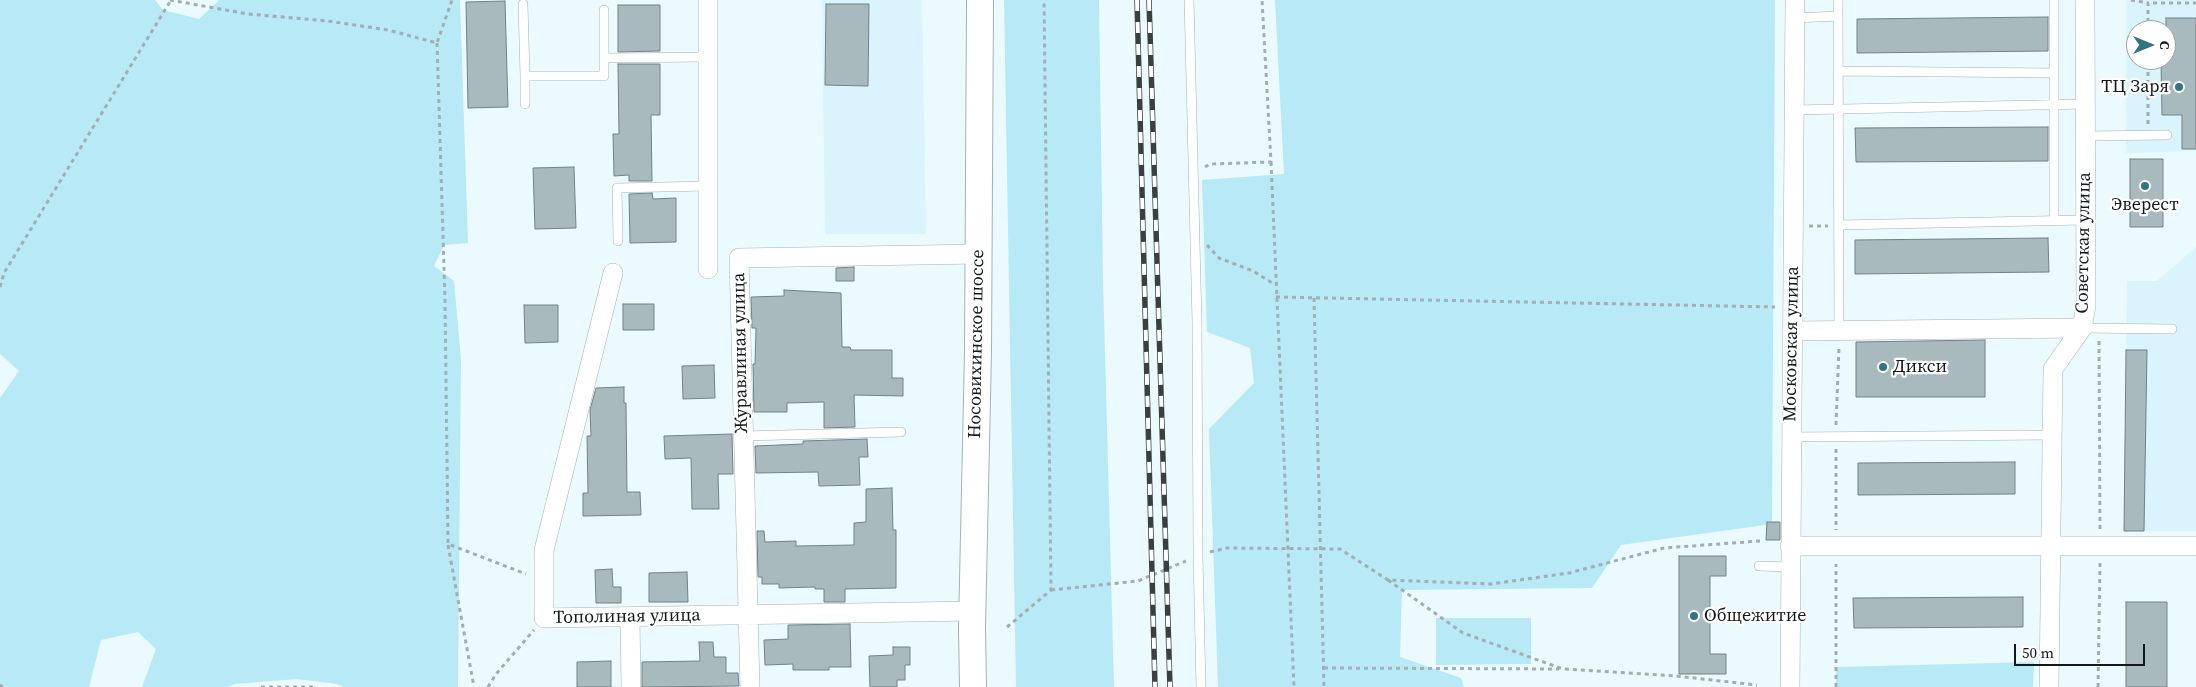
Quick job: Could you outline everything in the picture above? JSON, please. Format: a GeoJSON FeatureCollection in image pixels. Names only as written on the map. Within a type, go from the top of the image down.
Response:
{"type":"FeatureCollection","features":[{"type":"Feature","properties":{"kind":"main road","name":"Носовихинское шоссе"},"geometry":{"type":"LineString","coordinates":[[973,687],[979,254],[980,0]]}},
{"type":"Feature","properties":{"kind":"street"},"geometry":{"type":"LineString","coordinates":[[708,0],[708,270]]}},
{"type":"Feature","properties":{"kind":"street","name":"Советская улица"},"geometry":{"type":"LineString","coordinates":[[2049,687],[2053,369],[2091,328],[2086,306],[2084,220],[2085,0]]}},
{"type":"Feature","properties":{"kind":"street","name":"Московская улица"},"geometry":{"type":"LineString","coordinates":[[1790,687],[1795,9]]}},
{"type":"Feature","properties":{"kind":"street","name":"Журавлиная улица"},"geometry":{"type":"LineString","coordinates":[[750,687],[739,258],[979,254]]}},
{"type":"Feature","properties":{"kind":"street","name":"Тополиная улица"},"geometry":{"type":"LineString","coordinates":[[613,273],[544,550],[544,618],[973,611]]}},
{"type":"Feature","properties":{"kind":"street"},"geometry":{"type":"LineString","coordinates":[[1792,331],[2091,328]]}},
{"type":"Feature","properties":{"kind":"street"},"geometry":{"type":"LineString","coordinates":[[1790,546],[2196,546]]}},
{"type":"Feature","properties":{"kind":"street"},"geometry":{"type":"LineString","coordinates":[[630,616],[631,687]]}},
{"type":"Feature","properties":{"kind":"lane"},"geometry":{"type":"LineString","coordinates":[[1189,0],[1197,332],[1198,556],[1201,687]]}},
{"type":"Feature","properties":{"kind":"lane"},"geometry":{"type":"LineString","coordinates":[[1838,0],[1839,330]]}},
{"type":"Feature","properties":{"kind":"lane"},"geometry":{"type":"LineString","coordinates":[[2054,0],[2054,220]]}},
{"type":"Feature","properties":{"kind":"lane"},"geometry":{"type":"LineString","coordinates":[[523,4],[525,104]]}},
{"type":"Feature","properties":{"kind":"lane"},"geometry":{"type":"LineString","coordinates":[[1795,9],[1838,16]]}},
{"type":"Feature","properties":{"kind":"lane"},"geometry":{"type":"LineString","coordinates":[[525,76],[604,76],[604,10]]}},
{"type":"Feature","properties":{"kind":"lane"},"geometry":{"type":"LineString","coordinates":[[604,58],[707,57]]}},
{"type":"Feature","properties":{"kind":"lane"},"geometry":{"type":"LineString","coordinates":[[1838,71],[2054,73]]}},
{"type":"Feature","properties":{"kind":"lane"},"geometry":{"type":"LineString","coordinates":[[1794,110],[2086,104]]}},
{"type":"Feature","properties":{"kind":"lane"},"geometry":{"type":"LineString","coordinates":[[2085,136],[2167,135]]}},
{"type":"Feature","properties":{"kind":"lane"},"geometry":{"type":"LineString","coordinates":[[618,241],[617,188],[708,186]]}},
{"type":"Feature","properties":{"kind":"lane"},"geometry":{"type":"LineString","coordinates":[[1838,225],[2084,220]]}},
{"type":"Feature","properties":{"kind":"lane"},"geometry":{"type":"LineString","coordinates":[[2091,328],[2172,329]]}},
{"type":"Feature","properties":{"kind":"lane"},"geometry":{"type":"LineString","coordinates":[[743,436],[902,432]]}},
{"type":"Feature","properties":{"kind":"lane"},"geometry":{"type":"LineString","coordinates":[[1791,437],[2052,436]]}},
{"type":"Feature","properties":{"kind":"lane"},"geometry":{"type":"LineString","coordinates":[[1759,566],[1790,567]]}},
{"type":"Feature","properties":{"kind":"path"},"geometry":{"type":"LineString","coordinates":[[0,287],[4,273],[170,0],[248,14],[337,22],[388,30],[437,43]]}},
{"type":"Feature","properties":{"kind":"path"},"geometry":{"type":"LineString","coordinates":[[452,0],[437,43],[445,300],[448,544],[474,687]]}},
{"type":"Feature","properties":{"kind":"path"},"geometry":{"type":"LineString","coordinates":[[1044,0],[1051,590]]}},
{"type":"Feature","properties":{"kind":"path"},"geometry":{"type":"LineString","coordinates":[[1262,0],[1271,162],[1275,285],[1290,549],[1294,687]]}},
{"type":"Feature","properties":{"kind":"path"},"geometry":{"type":"LineString","coordinates":[[2132,0],[2148,3],[2196,3]]}},
{"type":"Feature","properties":{"kind":"path"},"geometry":{"type":"LineString","coordinates":[[2148,3],[2148,20]]}},
{"type":"Feature","properties":{"kind":"path"},"geometry":{"type":"LineString","coordinates":[[2148,70],[2148,135]]}},
{"type":"Feature","properties":{"kind":"path"},"geometry":{"type":"LineString","coordinates":[[1192,175],[1210,164],[1271,162]]}},
{"type":"Feature","properties":{"kind":"path"},"geometry":{"type":"LineString","coordinates":[[1793,227],[1838,225]]}},
{"type":"Feature","properties":{"kind":"path"},"geometry":{"type":"LineString","coordinates":[[1194,231],[1219,258],[1253,271],[1275,285]]}},
{"type":"Feature","properties":{"kind":"path"},"geometry":{"type":"LineString","coordinates":[[1276,297],[1792,308]]}},
{"type":"Feature","properties":{"kind":"path"},"geometry":{"type":"LineString","coordinates":[[1314,298],[1324,687]]}},
{"type":"Feature","properties":{"kind":"path"},"geometry":{"type":"LineString","coordinates":[[2091,328],[2100,546],[2098,687]]}},
{"type":"Feature","properties":{"kind":"path"},"geometry":{"type":"LineString","coordinates":[[1388,580],[1491,584],[1569,573],[1664,548],[1760,541]]}},
{"type":"Feature","properties":{"kind":"path"},"geometry":{"type":"LineString","coordinates":[[448,544],[544,580]]}},
{"type":"Feature","properties":{"kind":"path"},"geometry":{"type":"LineString","coordinates":[[1836,545],[1836,687]]}},
{"type":"Feature","properties":{"kind":"path"},"geometry":{"type":"LineString","coordinates":[[1007,627],[1051,590],[1138,580],[1198,556],[1227,548],[1340,549],[1388,580],[1463,634],[1563,669]]}},
{"type":"Feature","properties":{"kind":"path"},"geometry":{"type":"LineString","coordinates":[[488,687],[496,674],[544,618]]}},
{"type":"Feature","properties":{"kind":"path"},"geometry":{"type":"LineString","coordinates":[[1324,668],[1563,669],[1676,676],[1757,685]]}},
{"type":"Feature","properties":{"kind":"path"},"geometry":{"type":"LineString","coordinates":[[261,687],[314,687]]}},
{"type":"Feature","properties":{"kind":"shaded area"},"geometry":{"type":"Polygon","coordinates":[[[0,0],[155,0],[163,10],[199,19],[219,0],[460,0],[468,243],[444,245],[434,266],[454,281],[461,360],[458,687],[343,687],[337,684],[297,679],[234,684],[228,687],[142,687],[156,649],[138,632],[101,640],[89,687],[0,687],[0,398],[19,371],[0,354],[0,0]]]}},
{"type":"Feature","properties":{"kind":"shaded area"},"geometry":{"type":"Polygon","coordinates":[[[822,0],[922,0],[926,234],[825,234],[822,0]]]}},
{"type":"Feature","properties":{"kind":"shaded area"},"geometry":{"type":"Polygon","coordinates":[[[1004,0],[1099,0],[1103,280],[1114,687],[1016,687],[1004,0]]]}},
{"type":"Feature","properties":{"kind":"shaded area"},"geometry":{"type":"Polygon","coordinates":[[[1275,0],[1775,0],[1772,524],[1621,545],[1592,588],[1402,590],[1400,657],[1461,678],[1464,687],[1218,687],[1209,429],[1254,383],[1250,348],[1207,332],[1202,180],[1284,174],[1275,0]]]}},
{"type":"Feature","properties":{"kind":"shaded area"},"geometry":{"type":"Polygon","coordinates":[[[2126,0],[2196,0],[2196,151],[2126,153],[2126,70],[2176,70],[2176,20],[2126,20],[2126,0]]]}},
{"type":"Feature","properties":{"kind":"shaded area"},"geometry":{"type":"Polygon","coordinates":[[[2196,247],[2196,531],[2124,531],[2127,281],[2157,281],[2196,247]]]}},
{"type":"Feature","properties":{"kind":"shaded area"},"geometry":{"type":"Polygon","coordinates":[[[1436,618],[1531,618],[1531,664],[1436,665],[1436,618]]]}},
{"type":"Feature","properties":{"kind":"shaded area"},"geometry":{"type":"Polygon","coordinates":[[[2034,662],[2033,687],[1836,687],[1836,667],[2034,662]]]}},
{"type":"Feature","properties":{"kind":"building"},"geometry":{"type":"Polygon","coordinates":[[[505,1],[508,107],[468,108],[466,2],[505,1]]]}},
{"type":"Feature","properties":{"kind":"building"},"geometry":{"type":"Polygon","coordinates":[[[826,4],[869,4],[868,86],[825,85],[826,4]]]}},
{"type":"Feature","properties":{"kind":"building"},"geometry":{"type":"Polygon","coordinates":[[[618,5],[660,5],[660,51],[618,52],[618,5]]]}},
{"type":"Feature","properties":{"kind":"building"},"geometry":{"type":"Polygon","coordinates":[[[2048,17],[2048,51],[1857,53],[1857,19],[2048,17]]]}},
{"type":"Feature","properties":{"kind":"building","name":"ТЦ Заря"},"geometry":{"type":"Polygon","coordinates":[[[2166,18],[2196,18],[2196,149],[2182,149],[2182,115],[2162,115],[2161,70],[2176,70],[2176,20],[2166,20],[2166,18]]]}},
{"type":"Feature","properties":{"kind":"building"},"geometry":{"type":"Polygon","coordinates":[[[618,64],[660,64],[660,115],[651,115],[652,181],[629,181],[629,175],[614,176],[613,134],[619,134],[618,64]]]}},
{"type":"Feature","properties":{"kind":"building"},"geometry":{"type":"Polygon","coordinates":[[[2048,127],[2048,161],[1856,162],[1855,128],[2048,127]]]}},
{"type":"Feature","properties":{"kind":"building"},"geometry":{"type":"Polygon","coordinates":[[[2130,159],[2163,159],[2163,227],[2130,227],[2130,159]]]}},
{"type":"Feature","properties":{"kind":"building"},"geometry":{"type":"Polygon","coordinates":[[[574,167],[576,228],[535,229],[533,168],[574,167]]]}},
{"type":"Feature","properties":{"kind":"building"},"geometry":{"type":"Polygon","coordinates":[[[652,193],[653,199],[676,198],[676,242],[630,243],[629,194],[652,193]]]}},
{"type":"Feature","properties":{"kind":"building"},"geometry":{"type":"Polygon","coordinates":[[[2048,238],[2049,272],[1855,274],[1855,240],[2048,238]]]}},
{"type":"Feature","properties":{"kind":"building"},"geometry":{"type":"Polygon","coordinates":[[[854,267],[854,281],[836,281],[836,268],[854,267]]]}},
{"type":"Feature","properties":{"kind":"building"},"geometry":{"type":"Polygon","coordinates":[[[784,290],[841,293],[842,347],[850,347],[851,350],[892,350],[892,378],[903,378],[903,396],[854,395],[855,427],[824,428],[824,402],[787,403],[787,412],[754,412],[753,364],[755,364],[756,328],[752,328],[751,297],[784,296],[784,290]]]}},
{"type":"Feature","properties":{"kind":"building"},"geometry":{"type":"Polygon","coordinates":[[[623,304],[654,304],[654,330],[623,330],[623,304]]]}},
{"type":"Feature","properties":{"kind":"building"},"geometry":{"type":"Polygon","coordinates":[[[524,305],[558,305],[558,342],[525,343],[524,305]]]}},
{"type":"Feature","properties":{"kind":"building"},"geometry":{"type":"Polygon","coordinates":[[[1985,340],[1985,397],[1856,397],[1856,342],[1985,340]]]}},
{"type":"Feature","properties":{"kind":"building"},"geometry":{"type":"Polygon","coordinates":[[[2126,350],[2147,350],[2144,531],[2124,531],[2126,350]]]}},
{"type":"Feature","properties":{"kind":"building"},"geometry":{"type":"Polygon","coordinates":[[[714,365],[715,398],[683,399],[682,366],[714,365]]]}},
{"type":"Feature","properties":{"kind":"building"},"geometry":{"type":"Polygon","coordinates":[[[624,387],[624,403],[626,403],[627,492],[640,492],[641,515],[583,516],[583,493],[588,493],[587,436],[591,436],[590,410],[596,388],[624,387]]]}},
{"type":"Feature","properties":{"kind":"building"},"geometry":{"type":"Polygon","coordinates":[[[732,434],[733,474],[718,474],[719,509],[692,509],[691,458],[665,459],[664,436],[732,434]]]}},
{"type":"Feature","properties":{"kind":"building"},"geometry":{"type":"Polygon","coordinates":[[[867,439],[868,457],[859,457],[860,485],[819,486],[818,472],[756,473],[755,446],[803,444],[803,441],[867,439]]]}},
{"type":"Feature","properties":{"kind":"building"},"geometry":{"type":"Polygon","coordinates":[[[2015,462],[2015,494],[1858,495],[1858,463],[2015,462]]]}},
{"type":"Feature","properties":{"kind":"building"},"geometry":{"type":"Polygon","coordinates":[[[892,488],[893,530],[896,530],[896,588],[845,589],[845,602],[824,602],[824,589],[815,589],[815,587],[779,588],[779,584],[762,584],[762,577],[758,577],[757,531],[764,531],[765,542],[796,541],[796,546],[854,545],[854,523],[866,522],[866,489],[892,488]]]}},
{"type":"Feature","properties":{"kind":"building"},"geometry":{"type":"Polygon","coordinates":[[[1767,522],[1780,522],[1780,540],[1766,540],[1767,522]]]}},
{"type":"Feature","properties":{"kind":"building","name":"Общежитие"},"geometry":{"type":"Polygon","coordinates":[[[1679,556],[1726,556],[1726,576],[1710,576],[1710,654],[1726,654],[1726,674],[1679,674],[1679,556]]]}},
{"type":"Feature","properties":{"kind":"building"},"geometry":{"type":"Polygon","coordinates":[[[612,569],[613,587],[621,587],[621,603],[596,603],[595,570],[612,569]]]}},
{"type":"Feature","properties":{"kind":"building"},"geometry":{"type":"Polygon","coordinates":[[[687,572],[688,602],[649,602],[649,573],[687,572]]]}},
{"type":"Feature","properties":{"kind":"building"},"geometry":{"type":"Polygon","coordinates":[[[2023,597],[2023,627],[1854,628],[1853,598],[2023,597]]]}},
{"type":"Feature","properties":{"kind":"building"},"geometry":{"type":"Polygon","coordinates":[[[2126,602],[2167,602],[2167,687],[2126,687],[2126,602]]]}},
{"type":"Feature","properties":{"kind":"building"},"geometry":{"type":"Polygon","coordinates":[[[850,624],[851,667],[829,667],[829,670],[793,670],[793,664],[765,665],[764,640],[788,639],[788,625],[850,624]]]}},
{"type":"Feature","properties":{"kind":"building"},"geometry":{"type":"Polygon","coordinates":[[[699,642],[713,642],[714,657],[726,657],[726,673],[738,673],[739,686],[642,687],[642,662],[700,661],[699,642]]]}},
{"type":"Feature","properties":{"kind":"building"},"geometry":{"type":"Polygon","coordinates":[[[893,647],[910,647],[910,665],[905,665],[905,680],[897,680],[897,687],[870,687],[869,656],[893,655],[893,647]]]}},
{"type":"Feature","properties":{"kind":"building"},"geometry":{"type":"Polygon","coordinates":[[[611,661],[611,687],[577,687],[577,662],[611,661]]]}},
{"type":"Feature","properties":{"kind":"railway"},"geometry":{"type":"LineString","coordinates":[[1137,0],[1155,687]]}},
{"type":"Feature","properties":{"kind":"railway"},"geometry":{"type":"LineString","coordinates":[[1149,0],[1170,687]]}},
{"type":"Feature","properties":{"kind":"place","name":"ТЦ Заря"},"geometry":{"type":"Point","coordinates":[2179,87]}},
{"type":"Feature","properties":{"kind":"place","name":"Эверест"},"geometry":{"type":"Point","coordinates":[2145,186]}},
{"type":"Feature","properties":{"kind":"place","name":"Дикси"},"geometry":{"type":"Point","coordinates":[1883,367]}},
{"type":"Feature","properties":{"kind":"place","name":"Общежитие"},"geometry":{"type":"Point","coordinates":[1694,616]}}]}
